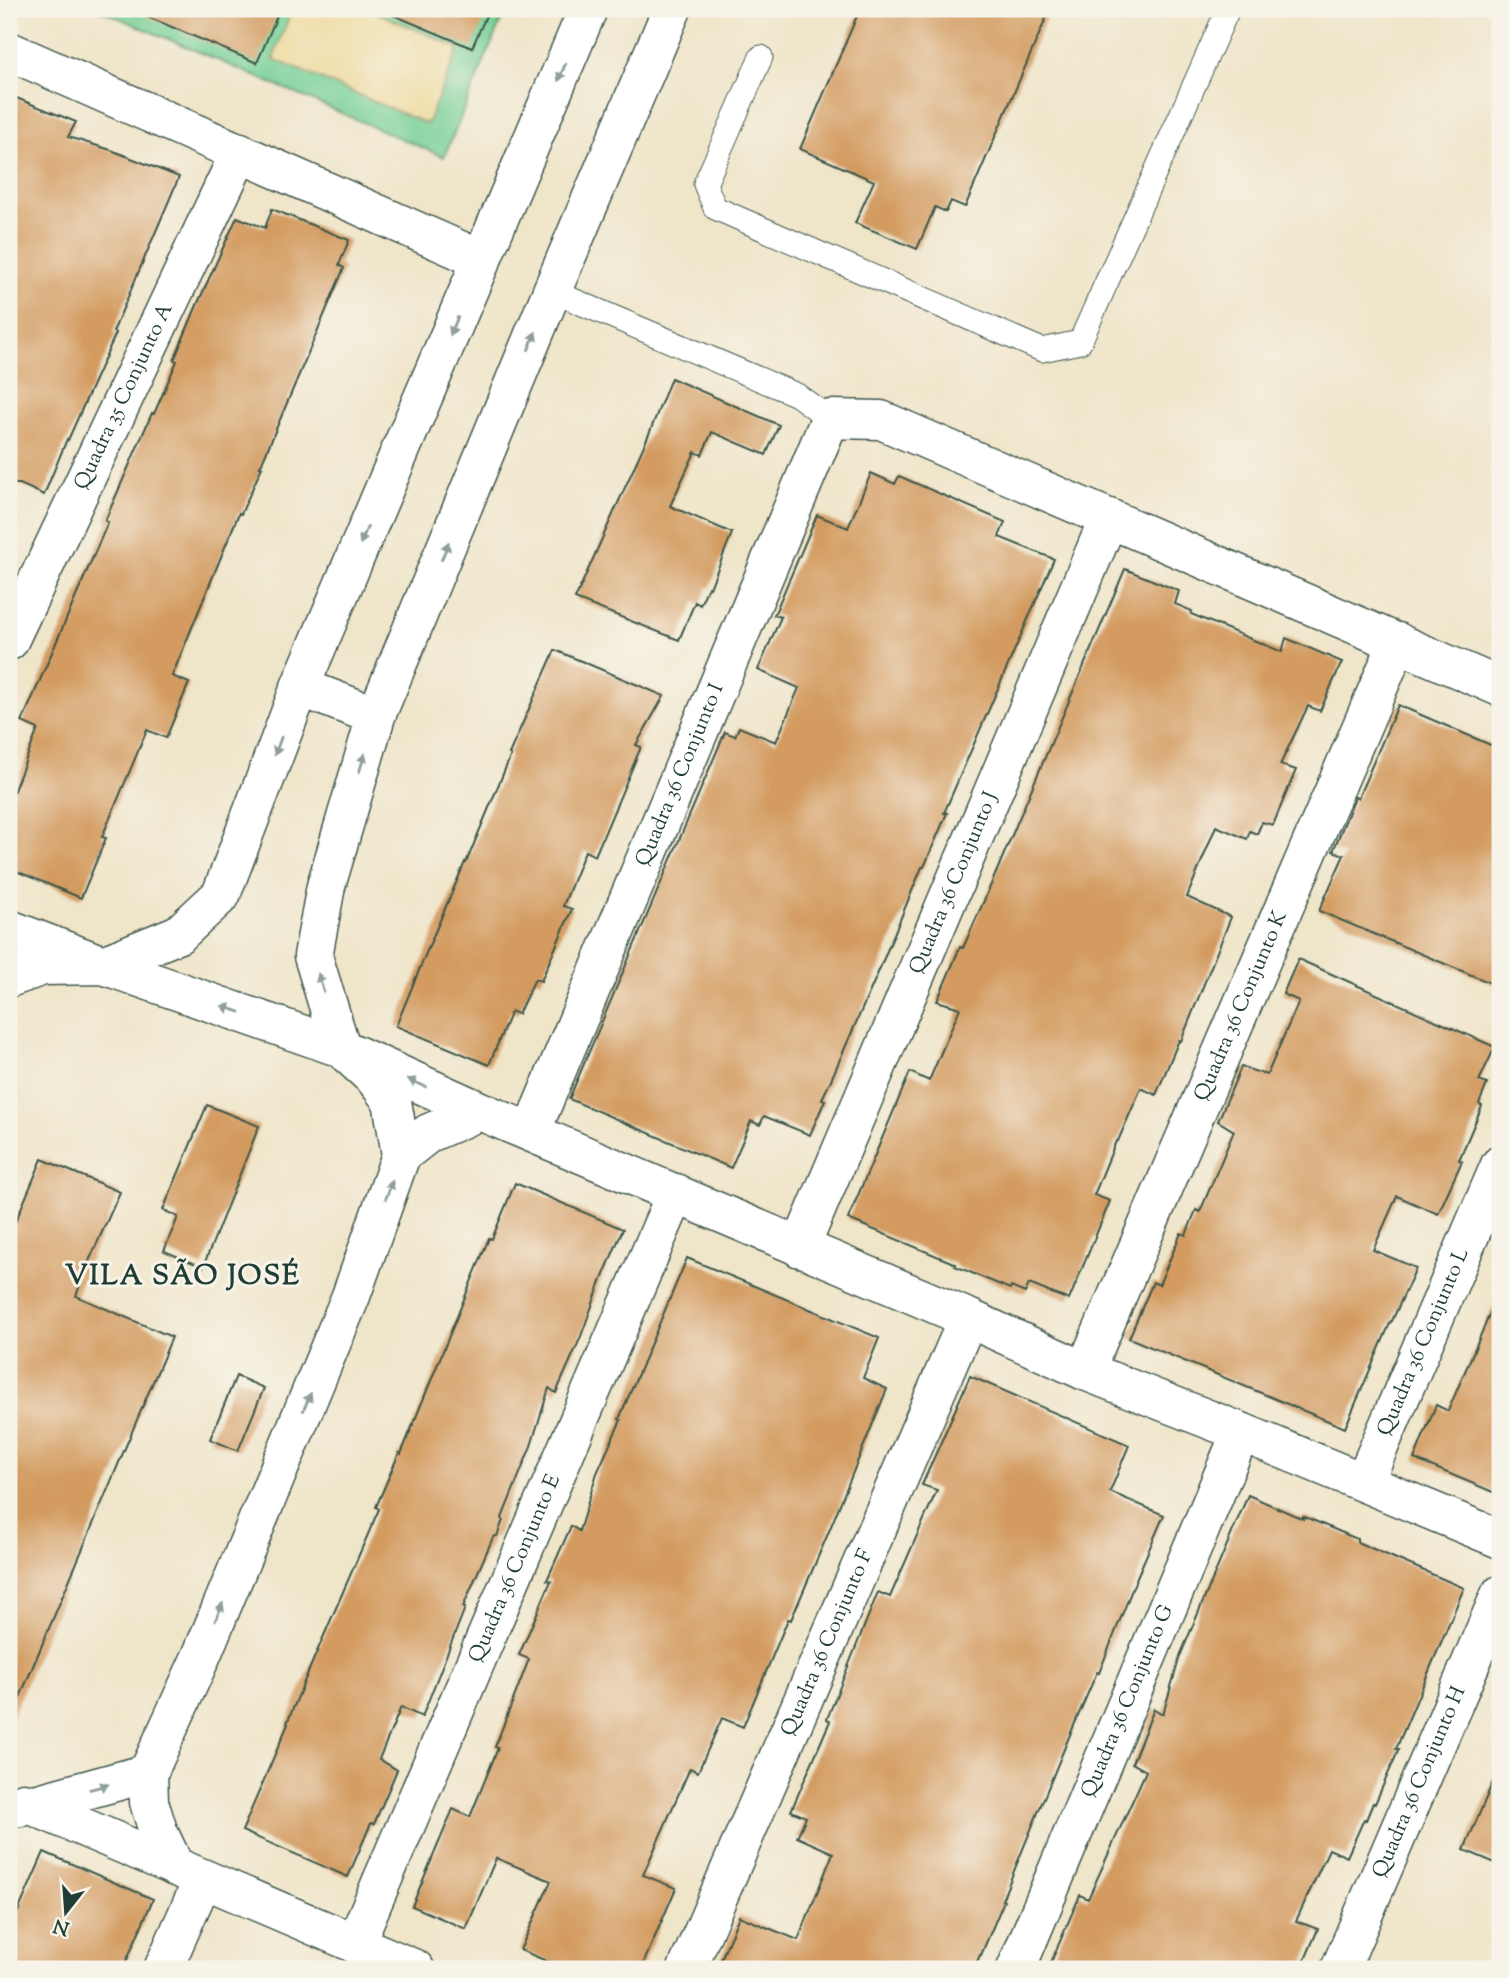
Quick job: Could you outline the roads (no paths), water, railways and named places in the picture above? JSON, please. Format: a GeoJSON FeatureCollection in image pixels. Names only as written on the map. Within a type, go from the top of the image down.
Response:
{"type":"FeatureCollection","features":[{"type":"Feature","properties":{"kind":"street"},"geometry":{"type":"LineString","coordinates":[[9,978],[44,966],[103,965],[179,933],[221,895],[300,687],[588,9]]}},
{"type":"Feature","properties":{"kind":"street"},"geometry":{"type":"LineString","coordinates":[[189,1873],[158,1832],[149,1802],[148,1773],[200,1659],[346,1309],[401,1155],[392,1101],[375,1079],[341,1048],[313,956],[326,886],[376,716],[552,291],[673,9]]}},
{"type":"Feature","properties":{"kind":"street"},"geometry":{"type":"LineString","coordinates":[[9,51],[482,260]]}},
{"type":"Feature","properties":{"kind":"street","name":"Quadra 35 Conjunto A"},"geometry":{"type":"LineString","coordinates":[[9,641],[240,152]]}},
{"type":"Feature","properties":{"kind":"street"},"geometry":{"type":"LineString","coordinates":[[830,419],[881,419],[1500,687]]}},
{"type":"Feature","properties":{"kind":"street","name":"Quadra 36 Conjunto I"},"geometry":{"type":"LineString","coordinates":[[531,1132],[830,419]]}},
{"type":"Feature","properties":{"kind":"street","name":"Quadra 36 Conjunto J"},"geometry":{"type":"LineString","coordinates":[[800,1248],[1109,518]]}},
{"type":"Feature","properties":{"kind":"street","name":"Quadra 36 Conjunto K"},"geometry":{"type":"LineString","coordinates":[[1085,1371],[1398,642]]}},
{"type":"Feature","properties":{"kind":"street"},"geometry":{"type":"LineString","coordinates":[[300,687],[376,716]]}},
{"type":"Feature","properties":{"kind":"street"},"geometry":{"type":"LineString","coordinates":[[9,929],[103,965],[341,1048],[480,1111],[968,1318],[1085,1371],[1500,1539]]}},
{"type":"Feature","properties":{"kind":"street"},"geometry":{"type":"LineString","coordinates":[[401,1155],[429,1133],[480,1111]]}},
{"type":"Feature","properties":{"kind":"street","name":"Quadra 36 Conjunto L"},"geometry":{"type":"LineString","coordinates":[[1364,1482],[1500,1165]]}},
{"type":"Feature","properties":{"kind":"street","name":"Quadra 36 Conjunto E"},"geometry":{"type":"LineString","coordinates":[[355,1944],[676,1193]]}},
{"type":"Feature","properties":{"kind":"street","name":"Quadra 36 Conjunto F"},"geometry":{"type":"LineString","coordinates":[[687,1969],[968,1318]]}},
{"type":"Feature","properties":{"kind":"street","name":"Quadra 36 Conjunto G"},"geometry":{"type":"LineString","coordinates":[[1016,1969],[1241,1432]]}},
{"type":"Feature","properties":{"kind":"street","name":"Quadra 36 Conjunto H"},"geometry":{"type":"LineString","coordinates":[[1340,1969],[1500,1595]]}},
{"type":"Feature","properties":{"kind":"street"},"geometry":{"type":"LineString","coordinates":[[16,1804],[148,1773]]}},
{"type":"Feature","properties":{"kind":"street"},"geometry":{"type":"LineString","coordinates":[[16,1804],[189,1873],[415,1969]]}},
{"type":"Feature","properties":{"kind":"street"},"geometry":{"type":"LineString","coordinates":[[163,1969],[189,1873]]}},
{"type":"Feature","properties":{"kind":"lane"},"geometry":{"type":"LineString","coordinates":[[761,57],[705,184],[715,208],[1042,350],[1080,342],[1228,9]]}},
{"type":"Feature","properties":{"kind":"lane"},"geometry":{"type":"LineString","coordinates":[[552,291],[797,395],[830,419]]}},
{"type":"Feature","properties":{"kind":"district","name":"VILA SÃO JOSÉ"},"geometry":{"type":"Point","coordinates":[183,1277]}}]}
